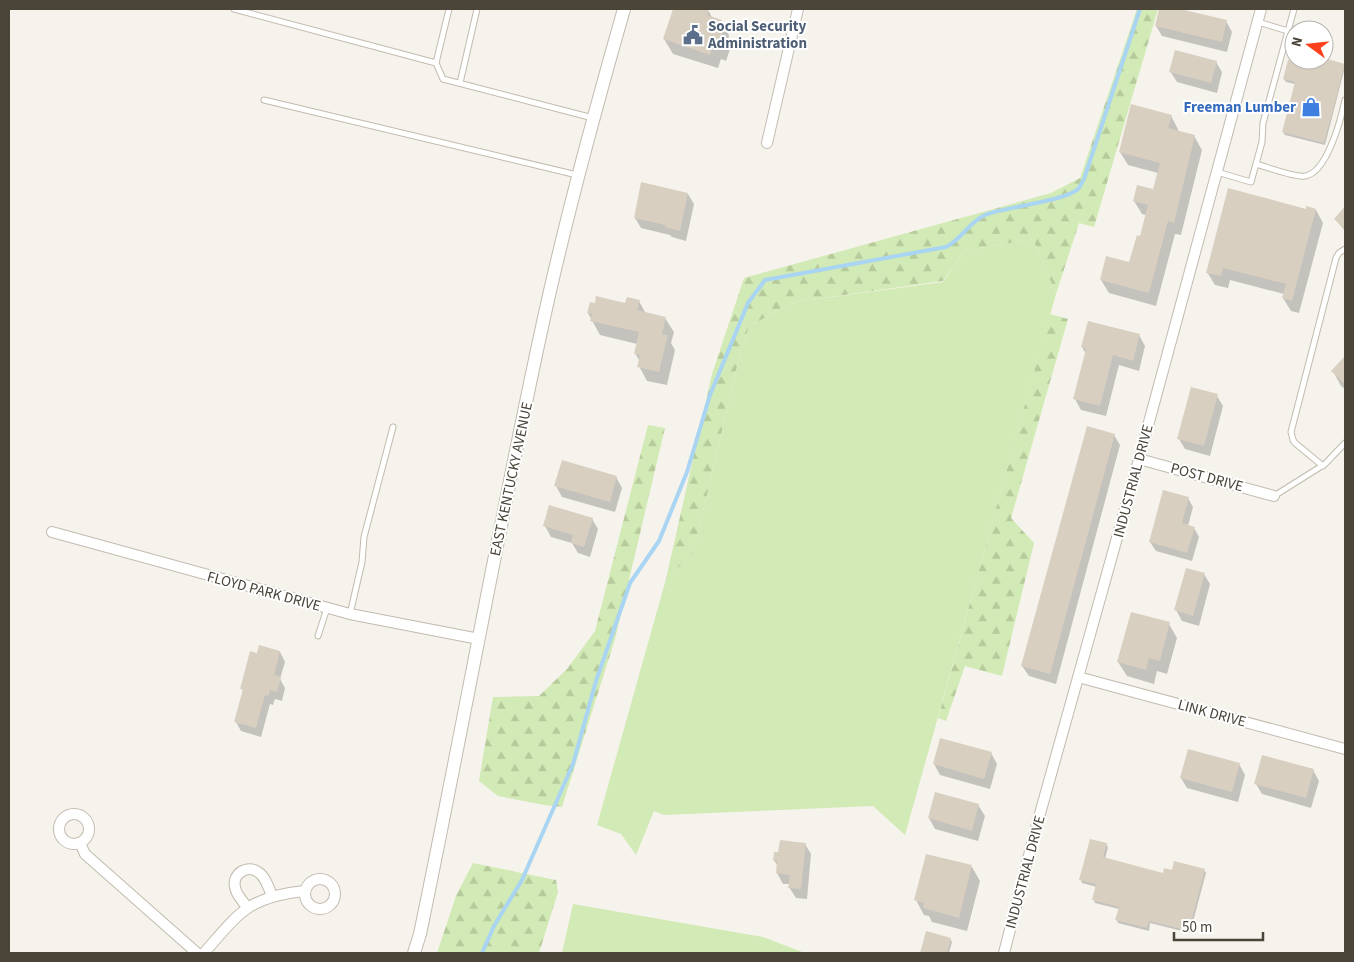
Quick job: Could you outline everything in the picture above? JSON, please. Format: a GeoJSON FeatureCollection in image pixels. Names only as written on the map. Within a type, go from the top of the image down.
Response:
{"type":"FeatureCollection","features":[{"type":"Feature","properties":{"kind":"street","name":"EAST KENTUCKY AVENUE"},"geometry":{"type":"LineString","coordinates":[[414,953],[420,934],[448,797],[542,326],[578,175],[624,9]]}},
{"type":"Feature","properties":{"kind":"street"},"geometry":{"type":"LineString","coordinates":[[767,143],[798,9]]}},
{"type":"Feature","properties":{"kind":"street","name":"INDUSTRIAL DRIVE"},"geometry":{"type":"LineString","coordinates":[[1004,953],[1261,9]]}},
{"type":"Feature","properties":{"kind":"street","name":"POST DRIVE"},"geometry":{"type":"LineString","coordinates":[[1139,459],[1274,496]]}},
{"type":"Feature","properties":{"kind":"street","name":"FLOYD PARK DRIVE"},"geometry":{"type":"LineString","coordinates":[[52,532],[350,614],[479,639]]}},
{"type":"Feature","properties":{"kind":"street","name":"LINK DRIVE"},"geometry":{"type":"LineString","coordinates":[[1078,677],[1345,749]]}},
{"type":"Feature","properties":{"kind":"street"},"geometry":{"type":"LineString","coordinates":[[80,843],[85,854],[198,953]]}},
{"type":"Feature","properties":{"kind":"street"},"geometry":{"type":"LineString","coordinates":[[247,907],[237,894],[234,882],[236,876],[246,869],[252,869],[262,876],[272,896]]}},
{"type":"Feature","properties":{"kind":"street"},"geometry":{"type":"LineString","coordinates":[[204,953],[247,907],[272,896],[304,891]]}},
{"type":"Feature","properties":{"kind":"lane"},"geometry":{"type":"LineString","coordinates":[[234,9],[436,63]]}},
{"type":"Feature","properties":{"kind":"lane"},"geometry":{"type":"LineString","coordinates":[[449,9],[436,63],[443,78],[594,118]]}},
{"type":"Feature","properties":{"kind":"lane"},"geometry":{"type":"LineString","coordinates":[[460,83],[477,9]]}},
{"type":"Feature","properties":{"kind":"lane"},"geometry":{"type":"LineString","coordinates":[[1257,22],[1284,29]]}},
{"type":"Feature","properties":{"kind":"lane"},"geometry":{"type":"LineString","coordinates":[[1217,172],[1251,182],[1262,142],[1263,122],[1284,45]]}},
{"type":"Feature","properties":{"kind":"lane"},"geometry":{"type":"LineString","coordinates":[[264,100],[578,175]]}},
{"type":"Feature","properties":{"kind":"lane"},"geometry":{"type":"LineString","coordinates":[[1256,164],[1302,177],[1317,170],[1341,121],[1345,100]]}},
{"type":"Feature","properties":{"kind":"lane"},"geometry":{"type":"LineString","coordinates":[[1323,466],[1295,443],[1291,432],[1336,258],[1338,253],[1345,249]]}},
{"type":"Feature","properties":{"kind":"lane"},"geometry":{"type":"LineString","coordinates":[[350,614],[362,562],[364,537],[393,427]]}},
{"type":"Feature","properties":{"kind":"lane"},"geometry":{"type":"LineString","coordinates":[[1274,496],[1323,466],[1345,443]]}},
{"type":"Feature","properties":{"kind":"lane"},"geometry":{"type":"LineString","coordinates":[[318,636],[327,608]]}},
{"type":"Feature","properties":{"kind":"green space"},"geometry":{"type":"Polygon","coordinates":[[[1137,9],[1158,9],[1094,227],[1079,223],[1056,294],[1033,239],[964,251],[943,281],[795,302],[749,326],[739,358],[693,554],[666,579],[712,374],[744,278],[1051,193],[1080,178],[1137,9]]]}},
{"type":"Feature","properties":{"kind":"green space"},"geometry":{"type":"Polygon","coordinates":[[[1033,239],[1056,294],[905,835],[873,806],[664,815],[654,811],[636,855],[621,834],[597,825],[666,579],[693,554],[739,358],[749,326],[795,302],[943,282],[964,251],[1033,239]]]}},
{"type":"Feature","properties":{"kind":"green space"},"geometry":{"type":"Polygon","coordinates":[[[1050,314],[1068,319],[1011,518],[1034,543],[1002,676],[965,666],[946,721],[938,718],[1050,314]]]}},
{"type":"Feature","properties":{"kind":"green space"},"geometry":{"type":"Polygon","coordinates":[[[648,425],[665,428],[615,639],[562,807],[498,796],[479,781],[493,697],[539,696],[567,669],[595,631],[648,425]]]}},
{"type":"Feature","properties":{"kind":"green space"},"geometry":{"type":"Polygon","coordinates":[[[473,863],[556,880],[558,892],[539,953],[437,953],[456,896],[473,863]]]}},
{"type":"Feature","properties":{"kind":"green space"},"geometry":{"type":"Polygon","coordinates":[[[573,904],[763,937],[805,953],[562,953],[573,904]]]}},
{"type":"Feature","properties":{"kind":"building","name":"Social Security Administration"},"geometry":{"type":"Polygon","coordinates":[[[673,9],[709,9],[707,15],[722,20],[719,29],[723,31],[718,47],[713,46],[710,55],[663,39],[673,9]]]}},
{"type":"Feature","properties":{"kind":"building"},"geometry":{"type":"Polygon","coordinates":[[[1159,9],[1180,9],[1227,20],[1222,42],[1155,26],[1159,9]]]}},
{"type":"Feature","properties":{"kind":"building"},"geometry":{"type":"Polygon","coordinates":[[[1175,50],[1217,61],[1211,83],[1169,72],[1175,50]]]}},
{"type":"Feature","properties":{"kind":"building","name":"Freeman Lumber"},"geometry":{"type":"Polygon","coordinates":[[[1334,61],[1345,64],[1324,143],[1282,132],[1295,82],[1283,79],[1285,70],[1334,70],[1334,61]]]}},
{"type":"Feature","properties":{"kind":"building"},"geometry":{"type":"Polygon","coordinates":[[[1131,104],[1172,115],[1168,128],[1195,135],[1174,223],[1168,221],[1149,293],[1100,280],[1106,256],[1129,262],[1137,235],[1140,236],[1148,205],[1133,201],[1137,185],[1153,189],[1160,163],[1119,152],[1131,104]]]}},
{"type":"Feature","properties":{"kind":"building"},"geometry":{"type":"Polygon","coordinates":[[[641,182],[688,193],[680,231],[665,227],[665,225],[634,218],[641,182]]]}},
{"type":"Feature","properties":{"kind":"building"},"geometry":{"type":"Polygon","coordinates":[[[1228,188],[1306,209],[1306,206],[1316,209],[1292,301],[1282,298],[1286,284],[1223,268],[1221,276],[1206,273],[1228,188]]]}},
{"type":"Feature","properties":{"kind":"building"},"geometry":{"type":"Polygon","coordinates":[[[1345,206],[1345,229],[1334,219],[1345,206]]]}},
{"type":"Feature","properties":{"kind":"building"},"geometry":{"type":"Polygon","coordinates":[[[596,296],[625,303],[627,297],[640,300],[637,310],[666,317],[662,334],[668,335],[659,372],[637,367],[640,355],[634,354],[639,332],[590,321],[592,314],[587,313],[590,302],[595,303],[596,296]]]}},
{"type":"Feature","properties":{"kind":"building"},"geometry":{"type":"Polygon","coordinates":[[[1088,321],[1140,334],[1133,361],[1113,355],[1100,406],[1073,399],[1086,349],[1081,347],[1088,321]]]}},
{"type":"Feature","properties":{"kind":"building"},"geometry":{"type":"Polygon","coordinates":[[[1345,356],[1345,384],[1331,371],[1345,356]]]}},
{"type":"Feature","properties":{"kind":"building"},"geometry":{"type":"Polygon","coordinates":[[[1191,387],[1218,394],[1204,446],[1177,439],[1191,387]]]}},
{"type":"Feature","properties":{"kind":"building"},"geometry":{"type":"Polygon","coordinates":[[[1087,426],[1115,434],[1050,674],[1021,666],[1087,426]]]}},
{"type":"Feature","properties":{"kind":"building"},"geometry":{"type":"Polygon","coordinates":[[[562,460],[617,476],[610,502],[554,486],[562,460]]]}},
{"type":"Feature","properties":{"kind":"building"},"geometry":{"type":"Polygon","coordinates":[[[1163,490],[1189,497],[1182,523],[1195,527],[1187,553],[1149,542],[1163,490]]]}},
{"type":"Feature","properties":{"kind":"building"},"geometry":{"type":"Polygon","coordinates":[[[549,505],[593,518],[584,547],[571,543],[573,535],[543,526],[549,505]]]}},
{"type":"Feature","properties":{"kind":"building"},"geometry":{"type":"Polygon","coordinates":[[[1186,568],[1205,573],[1193,616],[1174,610],[1186,568]]]}},
{"type":"Feature","properties":{"kind":"building"},"geometry":{"type":"Polygon","coordinates":[[[1131,612],[1170,622],[1160,661],[1149,658],[1146,670],[1117,662],[1131,612]]]}},
{"type":"Feature","properties":{"kind":"building"},"geometry":{"type":"Polygon","coordinates":[[[259,645],[280,651],[274,675],[281,677],[277,692],[270,690],[268,696],[265,695],[256,728],[234,722],[243,689],[240,689],[250,651],[257,653],[259,645]]]}},
{"type":"Feature","properties":{"kind":"building"},"geometry":{"type":"Polygon","coordinates":[[[940,738],[992,752],[984,779],[933,764],[940,738]]]}},
{"type":"Feature","properties":{"kind":"building"},"geometry":{"type":"Polygon","coordinates":[[[1188,749],[1240,763],[1232,792],[1180,778],[1188,749]]]}},
{"type":"Feature","properties":{"kind":"building"},"geometry":{"type":"Polygon","coordinates":[[[1262,755],[1314,769],[1306,798],[1254,784],[1262,755]]]}},
{"type":"Feature","properties":{"kind":"building"},"geometry":{"type":"Polygon","coordinates":[[[935,792],[979,804],[972,831],[928,818],[935,792]]]}},
{"type":"Feature","properties":{"kind":"building"},"geometry":{"type":"Polygon","coordinates":[[[1090,839],[1107,843],[1103,857],[1163,873],[1164,868],[1172,870],[1174,861],[1205,869],[1189,931],[1149,921],[1147,928],[1115,920],[1119,907],[1092,900],[1096,884],[1079,880],[1090,839]]]}},
{"type":"Feature","properties":{"kind":"building"},"geometry":{"type":"Polygon","coordinates":[[[780,840],[806,843],[801,889],[788,888],[790,875],[776,873],[777,861],[773,861],[774,852],[778,852],[780,840]]]}},
{"type":"Feature","properties":{"kind":"building"},"geometry":{"type":"Polygon","coordinates":[[[926,854],[972,865],[959,918],[923,908],[924,903],[914,900],[926,854]]]}},
{"type":"Feature","properties":{"kind":"building"},"geometry":{"type":"Polygon","coordinates":[[[926,931],[951,938],[947,953],[920,953],[926,931]]]}},
{"type":"Feature","properties":{"kind":"waterway"},"geometry":{"type":"LineString","coordinates":[[482,953],[494,926],[522,880],[573,764],[596,681],[630,583],[659,541],[687,472],[710,395],[748,303],[765,280],[946,247],[957,240],[974,222],[985,215],[1061,197],[1078,189],[1084,179],[1140,9]]}},
{"type":"Feature","properties":{"kind":"place","name":"Social Security Administration"},"geometry":{"type":"Point","coordinates":[693,35]}},
{"type":"Feature","properties":{"kind":"place","name":"Freeman Lumber"},"geometry":{"type":"Point","coordinates":[1311,107]}}]}
